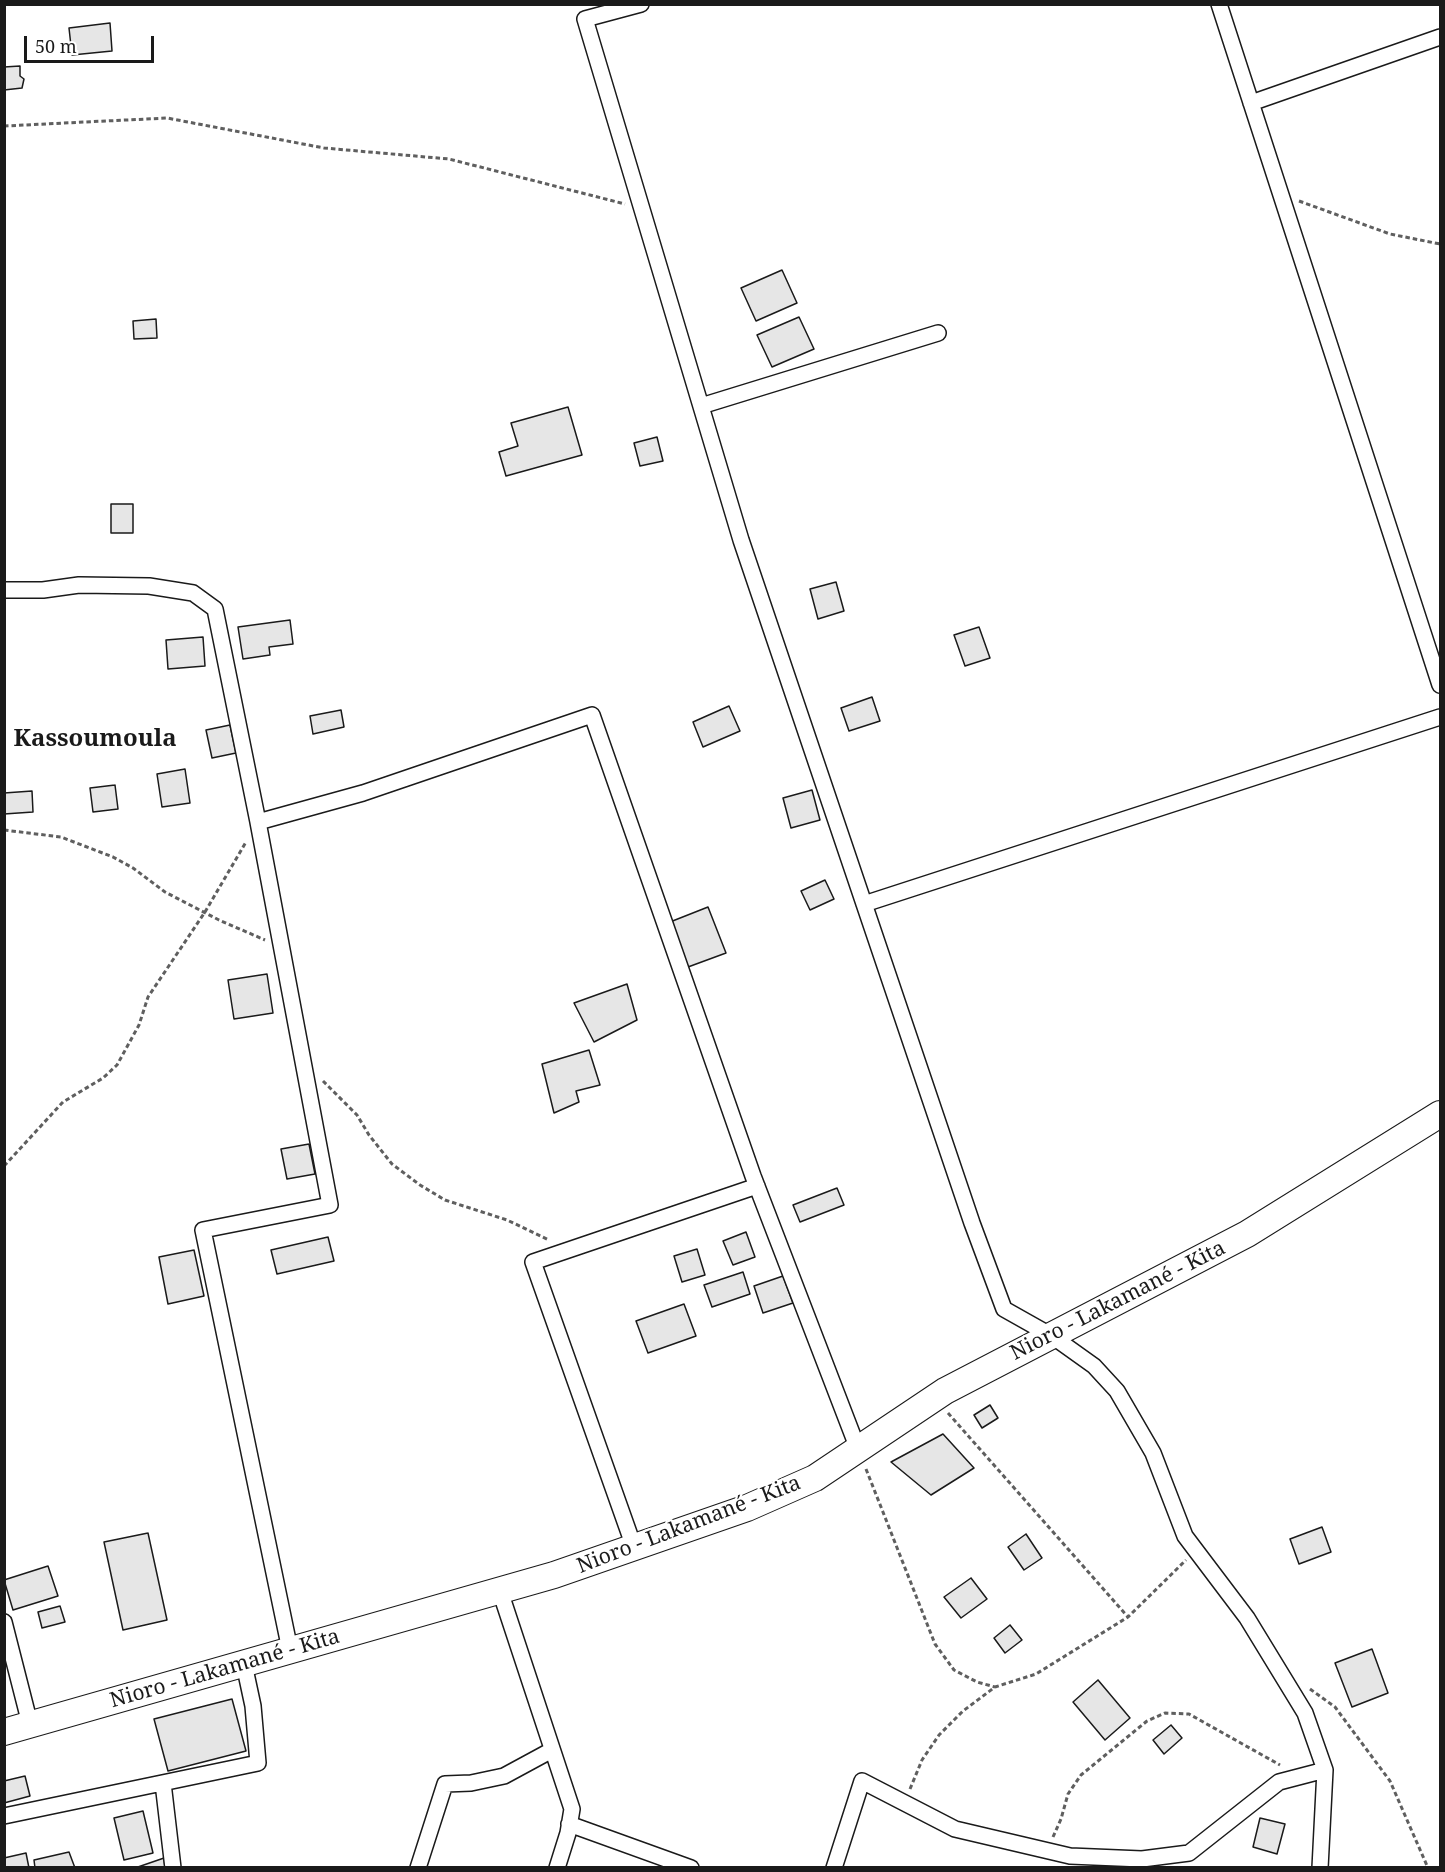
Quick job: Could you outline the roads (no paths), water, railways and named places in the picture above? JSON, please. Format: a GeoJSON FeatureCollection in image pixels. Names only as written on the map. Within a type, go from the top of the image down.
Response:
{"type":"FeatureCollection","features":[{"type":"Feature","properties":{"kind":"main road","name":"Nioro - Lakamané - Kita"},"geometry":{"type":"LineString","coordinates":[[4,1732],[554,1575],[756,1504],[815,1478],[934,1398],[1247,1234],[1440,1114]]}},
{"type":"Feature","properties":{"kind":"street"},"geometry":{"type":"LineString","coordinates":[[641,4],[585,19],[741,540],[972,1223],[1004,1309],[1052,1336],[1094,1366],[1117,1391],[1153,1453],[1185,1536],[1246,1618],[1305,1713],[1325,1770],[1320,1868]]}},
{"type":"Feature","properties":{"kind":"street"},"geometry":{"type":"LineString","coordinates":[[1219,4],[1440,685]]}},
{"type":"Feature","properties":{"kind":"street"},"geometry":{"type":"LineString","coordinates":[[1251,103],[1440,37]]}},
{"type":"Feature","properties":{"kind":"street"},"geometry":{"type":"LineString","coordinates":[[701,406],[938,333]]}},
{"type":"Feature","properties":{"kind":"street"},"geometry":{"type":"LineString","coordinates":[[4,591],[43,590],[79,585],[149,586],[193,593],[215,609],[258,822],[330,1205],[203,1230],[290,1650]]}},
{"type":"Feature","properties":{"kind":"street"},"geometry":{"type":"LineString","coordinates":[[258,822],[363,793],[592,715],[757,1186],[858,1449]]}},
{"type":"Feature","properties":{"kind":"street"},"geometry":{"type":"LineString","coordinates":[[864,904],[1440,717]]}},
{"type":"Feature","properties":{"kind":"street"},"geometry":{"type":"LineString","coordinates":[[634,1547],[533,1262],[757,1186]]}},
{"type":"Feature","properties":{"kind":"street"},"geometry":{"type":"LineString","coordinates":[[500,1591],[572,1809],[556,1868]]}},
{"type":"Feature","properties":{"kind":"street"},"geometry":{"type":"LineString","coordinates":[[4,1622],[30,1724]]}},
{"type":"Feature","properties":{"kind":"street"},"geometry":{"type":"LineString","coordinates":[[4,1816],[258,1763],[253,1706],[244,1664]]}},
{"type":"Feature","properties":{"kind":"street"},"geometry":{"type":"LineString","coordinates":[[418,1868],[445,1784],[471,1783],[504,1776],[552,1750]]}},
{"type":"Feature","properties":{"kind":"street"},"geometry":{"type":"LineString","coordinates":[[834,1868],[862,1781],[955,1829],[1070,1856],[1142,1859],[1189,1852],[1279,1782],[1325,1770]]}},
{"type":"Feature","properties":{"kind":"street"},"geometry":{"type":"LineString","coordinates":[[163,1783],[173,1868]]}},
{"type":"Feature","properties":{"kind":"street"},"geometry":{"type":"LineString","coordinates":[[569,1824],[691,1868]]}},
{"type":"Feature","properties":{"kind":"district","name":"Kassoumoula"},"geometry":{"type":"Point","coordinates":[95,739]}}]}
